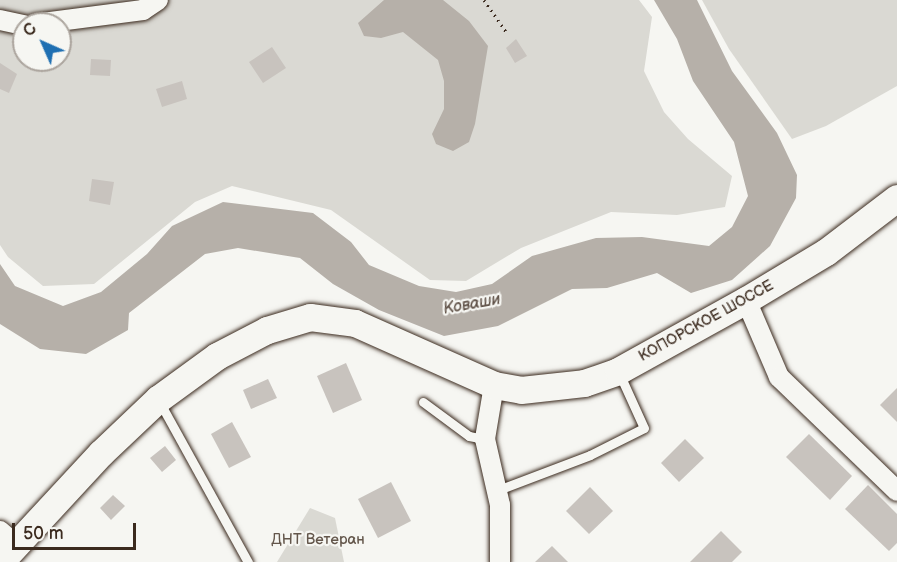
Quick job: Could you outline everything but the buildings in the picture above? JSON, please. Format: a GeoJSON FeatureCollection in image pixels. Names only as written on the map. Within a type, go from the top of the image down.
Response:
{"type":"FeatureCollection","features":[{"type":"Feature","properties":{"kind":"main road","name":"КОПОРСКОЕ ШОССЕ"},"geometry":{"type":"LineString","coordinates":[[5,546],[158,399],[217,356],[267,330],[310,317],[355,323],[494,385],[521,390],[552,389],[618,371],[746,300],[826,252],[897,198]]}},
{"type":"Feature","properties":{"kind":"street"},"geometry":{"type":"LineString","coordinates":[[72,19],[143,10],[158,0]]}},
{"type":"Feature","properties":{"kind":"street"},"geometry":{"type":"LineString","coordinates":[[746,300],[778,377],[897,491]]}},
{"type":"Feature","properties":{"kind":"street"},"geometry":{"type":"LineString","coordinates":[[494,385],[485,439],[498,490],[500,562]]}},
{"type":"Feature","properties":{"kind":"lane"},"geometry":{"type":"LineString","coordinates":[[498,490],[590,455],[644,428],[618,371]]}},
{"type":"Feature","properties":{"kind":"lane"},"geometry":{"type":"LineString","coordinates":[[158,399],[248,562]]}},
{"type":"Feature","properties":{"kind":"lane"},"geometry":{"type":"LineString","coordinates":[[423,402],[469,436],[485,439]]}},
{"type":"Feature","properties":{"kind":"path"},"geometry":{"type":"LineString","coordinates":[[484,0],[507,33]]}},
{"type":"Feature","properties":{"kind":"green space"},"geometry":{"type":"Polygon","coordinates":[[[0,0],[639,0],[652,17],[644,71],[664,112],[688,139],[732,176],[725,207],[677,215],[611,212],[521,248],[466,281],[430,280],[331,210],[232,186],[195,202],[94,284],[43,286],[8,257],[0,245],[0,0]]]}},
{"type":"Feature","properties":{"kind":"green space"},"geometry":{"type":"Polygon","coordinates":[[[702,0],[897,0],[897,86],[826,126],[792,139],[729,49],[702,0]]]}},
{"type":"Feature","properties":{"kind":"green space","name":"ДНТ Ветеран"},"geometry":{"type":"Polygon","coordinates":[[[310,508],[335,518],[344,562],[277,562],[310,508]]]}},
{"type":"Feature","properties":{"kind":"water"},"geometry":{"type":"Polygon","coordinates":[[[384,0],[443,0],[469,21],[488,46],[475,124],[469,142],[453,151],[436,144],[432,134],[444,109],[444,81],[438,60],[403,32],[381,38],[364,36],[358,23],[384,0]]]}},
{"type":"Feature","properties":{"kind":"water","name":"Коваши"},"geometry":{"type":"Polygon","coordinates":[[[654,0],[697,0],[732,71],[777,133],[797,175],[796,198],[770,246],[732,280],[691,293],[657,273],[607,288],[572,289],[498,326],[444,336],[379,310],[333,284],[300,258],[238,248],[205,254],[129,313],[128,330],[86,354],[40,349],[0,324],[0,264],[15,286],[63,306],[101,292],[147,254],[172,226],[223,202],[313,213],[351,242],[369,265],[419,286],[456,292],[492,284],[532,256],[596,238],[642,237],[709,246],[732,227],[748,196],[734,142],[693,81],[677,39],[654,0]]]}}]}
